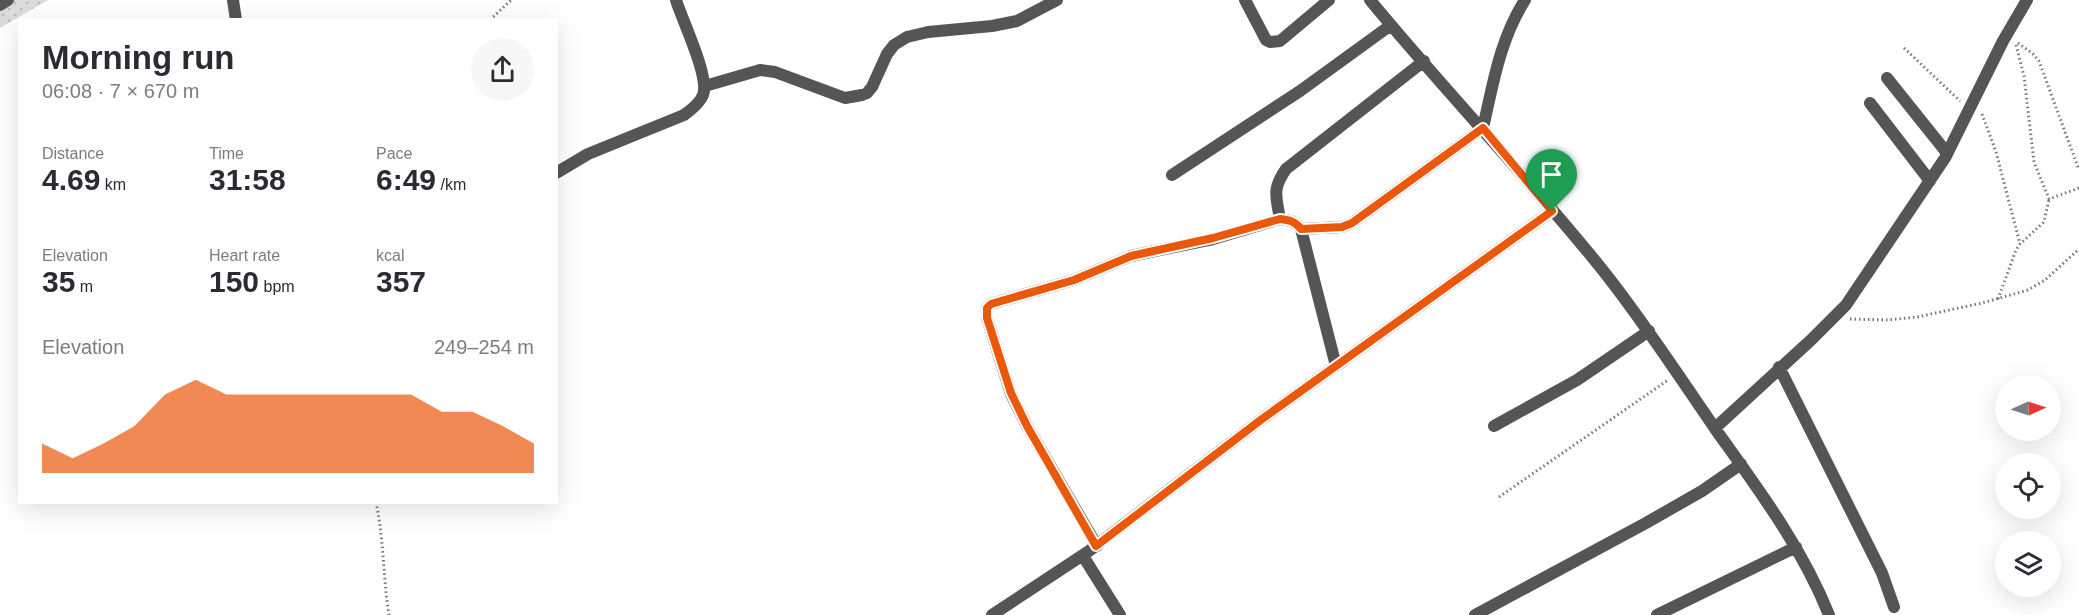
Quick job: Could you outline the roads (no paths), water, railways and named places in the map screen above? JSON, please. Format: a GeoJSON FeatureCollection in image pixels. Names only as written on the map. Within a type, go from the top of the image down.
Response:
{"type":"FeatureCollection","features":[{"type":"Feature","properties":{"kind":"street"},"geometry":{"type":"LineString","coordinates":[[0,4],[8,0]]}},
{"type":"Feature","properties":{"kind":"street"},"geometry":{"type":"LineString","coordinates":[[233,0],[236,18]]}},
{"type":"Feature","properties":{"kind":"street"},"geometry":{"type":"LineString","coordinates":[[558,172],[588,154],[684,116],[697,105],[705,86],[698,57],[676,0]]}},
{"type":"Feature","properties":{"kind":"street"},"geometry":{"type":"LineString","coordinates":[[705,86],[760,70],[776,72],[845,98],[862,95],[872,87],[887,54],[894,45],[908,37],[928,32],[992,26],[1017,21],[1057,0]]}},
{"type":"Feature","properties":{"kind":"street"},"geometry":{"type":"LineString","coordinates":[[1245,0],[1266,39],[1274,43],[1280,41],[1329,0]]}},
{"type":"Feature","properties":{"kind":"street"},"geometry":{"type":"LineString","coordinates":[[1370,0],[1483,128],[1600,267],[1649,331],[1796,547],[1821,594],[1829,615]]}},
{"type":"Feature","properties":{"kind":"street"},"geometry":{"type":"LineString","coordinates":[[1301,229],[1342,227],[1352,223],[1483,128],[1501,49],[1524,0]]}},
{"type":"Feature","properties":{"kind":"street"},"geometry":{"type":"LineString","coordinates":[[1715,428],[1834,319],[1846,305],[1947,153],[2003,41],[2027,0]]}},
{"type":"Feature","properties":{"kind":"street"},"geometry":{"type":"LineString","coordinates":[[1172,175],[1300,91],[1391,25]]}},
{"type":"Feature","properties":{"kind":"street"},"geometry":{"type":"LineString","coordinates":[[1280,219],[1276,195],[1277,182],[1286,169],[1424,62]]}},
{"type":"Feature","properties":{"kind":"street"},"geometry":{"type":"LineString","coordinates":[[1887,78],[1947,153]]}},
{"type":"Feature","properties":{"kind":"street"},"geometry":{"type":"LineString","coordinates":[[1870,103],[1930,181]]}},
{"type":"Feature","properties":{"kind":"street"},"geometry":{"type":"LineString","coordinates":[[992,615],[1083,556],[1336,366],[1552,211]]}},
{"type":"Feature","properties":{"kind":"street"},"geometry":{"type":"LineString","coordinates":[[1096,546],[1027,426],[1011,393],[987,318],[987,308],[991,304],[1074,280],[1131,256],[1213,238],[1280,219],[1290,220],[1297,223],[1301,229],[1336,366]]}},
{"type":"Feature","properties":{"kind":"street"},"geometry":{"type":"LineString","coordinates":[[1494,426],[1577,380],[1649,331]]}},
{"type":"Feature","properties":{"kind":"street"},"geometry":{"type":"LineString","coordinates":[[1779,367],[1882,573],[1894,607]]}},
{"type":"Feature","properties":{"kind":"street"},"geometry":{"type":"LineString","coordinates":[[1475,615],[1646,523],[1702,491],[1741,464]]}},
{"type":"Feature","properties":{"kind":"street"},"geometry":{"type":"LineString","coordinates":[[1657,615],[1796,547]]}},
{"type":"Feature","properties":{"kind":"street"},"geometry":{"type":"LineString","coordinates":[[1083,556],[1120,615]]}}]}
